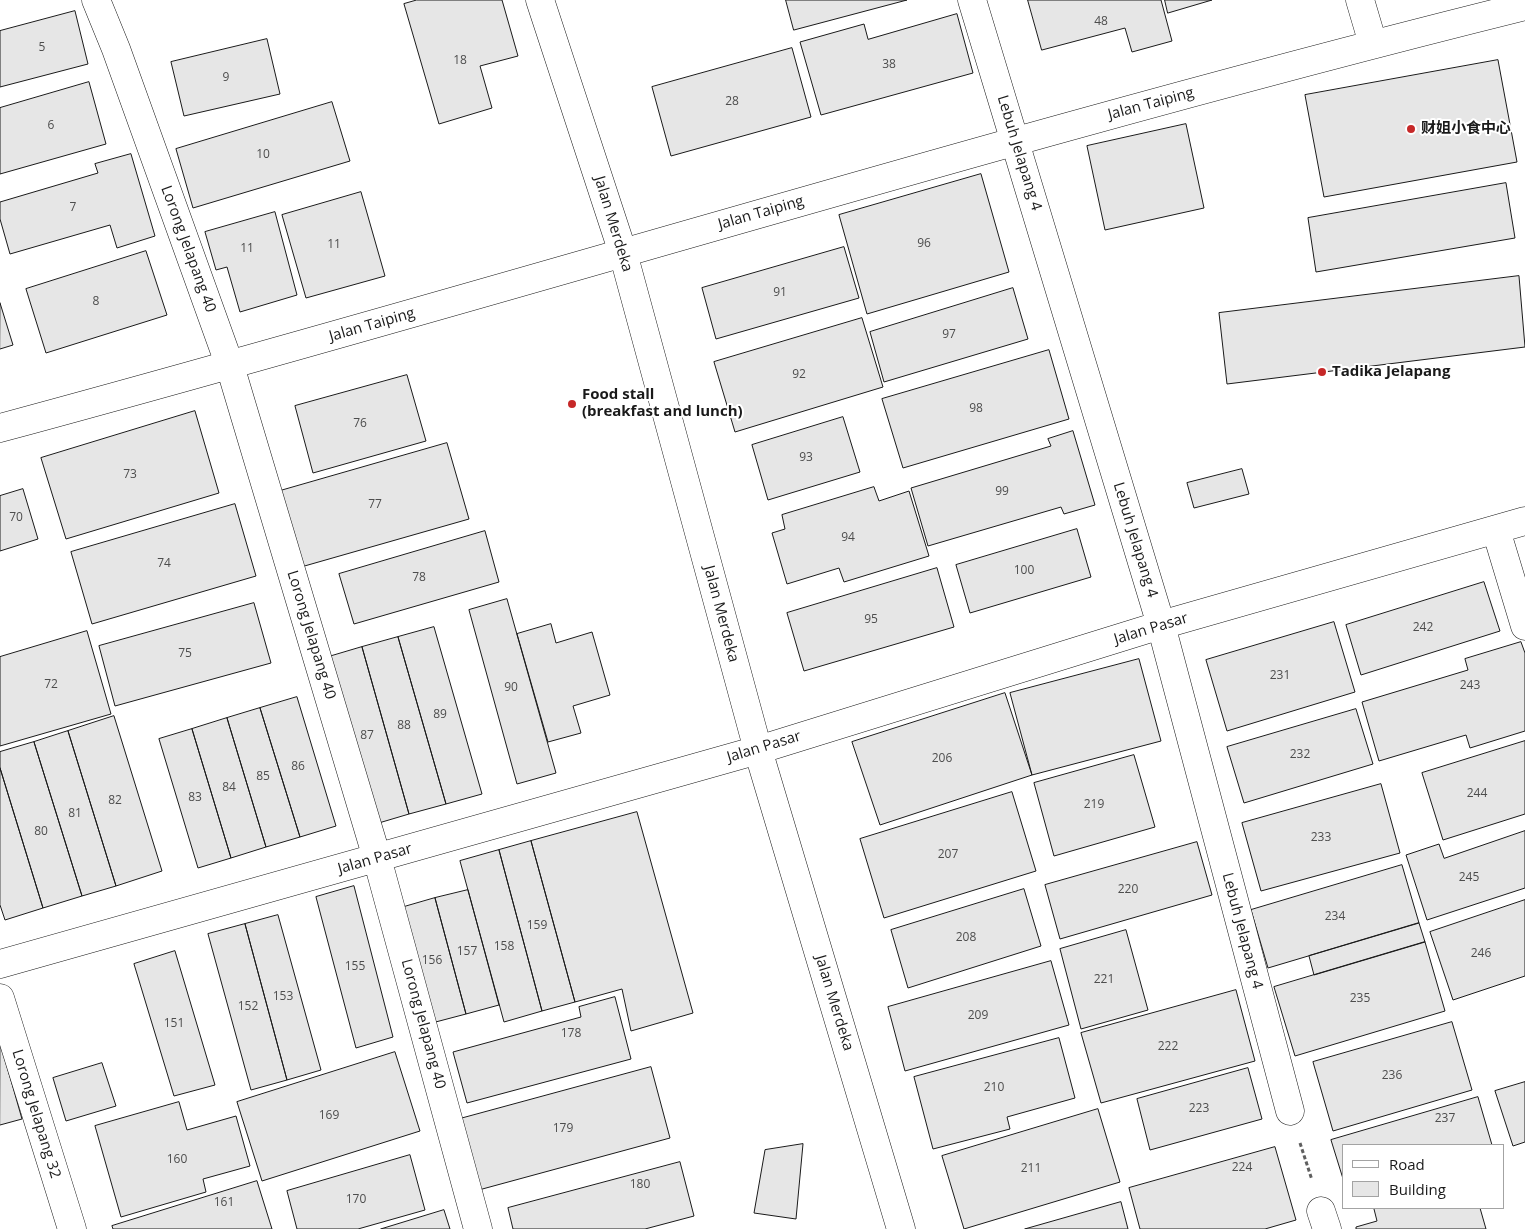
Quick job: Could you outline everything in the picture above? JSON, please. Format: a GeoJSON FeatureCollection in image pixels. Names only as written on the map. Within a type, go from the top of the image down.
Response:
{"type":"FeatureCollection","features":[{"type":"Feature","properties":{"kind":"street","name":"Lorong Jelapang 40"},"geometry":{"type":"LineString","coordinates":[[96,0],[116,50],[230,366],[377,858],[478,1229]]}},
{"type":"Feature","properties":{"kind":"street","name":"Jalan Merdeka"},"geometry":{"type":"LineString","coordinates":[[540,0],[623,253],[758,750],[901,1229]]}},
{"type":"Feature","properties":{"kind":"street","name":"Lebuh Jelapang 4"},"geometry":{"type":"LineString","coordinates":[[972,0],[1016,140],[1161,626],[1290,1111]]}},
{"type":"Feature","properties":{"kind":"street"},"geometry":{"type":"LineString","coordinates":[[1360,0],[1373,44]]}},
{"type":"Feature","properties":{"kind":"street","name":"Jalan Taiping"},"geometry":{"type":"LineString","coordinates":[[0,428],[230,366],[1016,140],[1373,44],[1525,6]]}},
{"type":"Feature","properties":{"kind":"street","name":"Jalan Pasar"},"geometry":{"type":"LineString","coordinates":[[0,964],[758,750],[1161,626],[1525,521]]}},
{"type":"Feature","properties":{"kind":"street"},"geometry":{"type":"LineString","coordinates":[[1496,530],[1525,626]]}},
{"type":"Feature","properties":{"kind":"street","name":"Lorong Jelapang 32"},"geometry":{"type":"LineString","coordinates":[[0,998],[72,1229]]}},
{"type":"Feature","properties":{"kind":"path"},"geometry":{"type":"LineString","coordinates":[[1290,1111],[1324,1220]]}},
{"type":"Feature","properties":{"kind":"building"},"geometry":{"type":"Polygon","coordinates":[[[417,0],[502,0],[518,56],[480,66],[492,108],[439,124],[404,4],[417,0]]]}},
{"type":"Feature","properties":{"kind":"building"},"geometry":{"type":"Polygon","coordinates":[[[786,0],[907,0],[794,30],[786,0]]]}},
{"type":"Feature","properties":{"kind":"building"},"geometry":{"type":"Polygon","coordinates":[[[1028,0],[1161,0],[1172,41],[1132,52],[1125,28],[1042,50],[1028,0]]]}},
{"type":"Feature","properties":{"kind":"building"},"geometry":{"type":"Polygon","coordinates":[[[1165,0],[1212,0],[1168,13],[1165,0]]]}},
{"type":"Feature","properties":{"kind":"building"},"geometry":{"type":"Polygon","coordinates":[[[75,11],[88,64],[0,87],[0,31],[75,11]]]}},
{"type":"Feature","properties":{"kind":"building"},"geometry":{"type":"Polygon","coordinates":[[[957,14],[973,73],[821,115],[800,42],[864,24],[868,39],[957,14]]]}},
{"type":"Feature","properties":{"kind":"building"},"geometry":{"type":"Polygon","coordinates":[[[267,39],[280,94],[184,116],[171,62],[267,39]]]}},
{"type":"Feature","properties":{"kind":"building"},"geometry":{"type":"Polygon","coordinates":[[[792,48],[811,117],[671,156],[652,87],[792,48]]]}},
{"type":"Feature","properties":{"kind":"building","name":"财姐小食中心"},"geometry":{"type":"Polygon","coordinates":[[[1498,60],[1517,162],[1324,197],[1305,95],[1498,60]]]}},
{"type":"Feature","properties":{"kind":"building"},"geometry":{"type":"Polygon","coordinates":[[[89,82],[106,144],[0,174],[0,108],[89,82]]]}},
{"type":"Feature","properties":{"kind":"building"},"geometry":{"type":"Polygon","coordinates":[[[332,102],[350,161],[193,208],[176,149],[332,102]]]}},
{"type":"Feature","properties":{"kind":"building"},"geometry":{"type":"Polygon","coordinates":[[[1186,124],[1204,208],[1105,230],[1087,146],[1186,124]]]}},
{"type":"Feature","properties":{"kind":"building"},"geometry":{"type":"Polygon","coordinates":[[[131,154],[155,236],[117,248],[110,225],[10,254],[0,219],[0,202],[98,173],[95,164],[131,154]]]}},
{"type":"Feature","properties":{"kind":"building"},"geometry":{"type":"Polygon","coordinates":[[[981,174],[1009,272],[867,314],[839,215],[981,174]]]}},
{"type":"Feature","properties":{"kind":"building"},"geometry":{"type":"Polygon","coordinates":[[[1506,183],[1515,238],[1316,272],[1308,218],[1506,183]]]}},
{"type":"Feature","properties":{"kind":"building"},"geometry":{"type":"Polygon","coordinates":[[[361,192],[385,276],[306,298],[282,215],[361,192]]]}},
{"type":"Feature","properties":{"kind":"building"},"geometry":{"type":"Polygon","coordinates":[[[275,212],[297,295],[240,312],[227,267],[216,270],[205,232],[275,212]]]}},
{"type":"Feature","properties":{"kind":"building"},"geometry":{"type":"Polygon","coordinates":[[[844,247],[859,298],[716,339],[702,288],[844,247]]]}},
{"type":"Feature","properties":{"kind":"building"},"geometry":{"type":"Polygon","coordinates":[[[146,251],[167,315],[46,353],[26,289],[146,251]]]}},
{"type":"Feature","properties":{"kind":"building"},"geometry":{"type":"Polygon","coordinates":[[[1519,276],[1525,347],[1227,384],[1219,313],[1519,276]]]}},
{"type":"Feature","properties":{"kind":"building"},"geometry":{"type":"Polygon","coordinates":[[[1013,288],[1028,339],[884,382],[870,332],[1013,288]]]}},
{"type":"Feature","properties":{"kind":"building"},"geometry":{"type":"Polygon","coordinates":[[[0,303],[13,345],[0,349],[0,303]]]}},
{"type":"Feature","properties":{"kind":"building"},"geometry":{"type":"Polygon","coordinates":[[[862,318],[883,387],[735,432],[714,362],[862,318]]]}},
{"type":"Feature","properties":{"kind":"building"},"geometry":{"type":"Polygon","coordinates":[[[1049,350],[1069,419],[903,468],[882,399],[1049,350]]]}},
{"type":"Feature","properties":{"kind":"building"},"geometry":{"type":"Polygon","coordinates":[[[407,375],[426,441],[313,473],[295,406],[407,375]]]}},
{"type":"Feature","properties":{"kind":"building"},"geometry":{"type":"Polygon","coordinates":[[[195,411],[219,493],[66,539],[41,458],[195,411]]]}},
{"type":"Feature","properties":{"kind":"building"},"geometry":{"type":"Polygon","coordinates":[[[843,417],[860,472],[768,500],[752,445],[843,417]]]}},
{"type":"Feature","properties":{"kind":"building"},"geometry":{"type":"Polygon","coordinates":[[[1073,431],[1095,505],[1064,514],[1061,507],[928,546],[911,488],[1051,446],[1048,439],[1073,431]]]}},
{"type":"Feature","properties":{"kind":"building"},"geometry":{"type":"Polygon","coordinates":[[[447,443],[469,519],[301,567],[280,491],[447,443]]]}},
{"type":"Feature","properties":{"kind":"building"},"geometry":{"type":"Polygon","coordinates":[[[1242,469],[1249,494],[1194,508],[1187,483],[1242,469]]]}},
{"type":"Feature","properties":{"kind":"building"},"geometry":{"type":"Polygon","coordinates":[[[874,487],[879,501],[909,491],[929,556],[844,582],[839,568],[787,584],[772,533],[785,529],[782,515],[874,487]]]}},
{"type":"Feature","properties":{"kind":"building"},"geometry":{"type":"Polygon","coordinates":[[[23,489],[38,539],[0,551],[0,496],[23,489]]]}},
{"type":"Feature","properties":{"kind":"building"},"geometry":{"type":"Polygon","coordinates":[[[235,504],[256,576],[92,624],[71,552],[235,504]]]}},
{"type":"Feature","properties":{"kind":"building"},"geometry":{"type":"Polygon","coordinates":[[[1077,529],[1091,577],[970,613],[956,565],[1077,529]]]}},
{"type":"Feature","properties":{"kind":"building"},"geometry":{"type":"Polygon","coordinates":[[[485,531],[499,582],[354,624],[339,574],[485,531]]]}},
{"type":"Feature","properties":{"kind":"building"},"geometry":{"type":"Polygon","coordinates":[[[937,568],[954,627],[804,671],[787,613],[937,568]]]}},
{"type":"Feature","properties":{"kind":"building"},"geometry":{"type":"Polygon","coordinates":[[[1484,582],[1500,631],[1361,675],[1346,625],[1484,582]]]}},
{"type":"Feature","properties":{"kind":"building"},"geometry":{"type":"Polygon","coordinates":[[[507,599],[556,773],[517,784],[469,610],[507,599]]]}},
{"type":"Feature","properties":{"kind":"building"},"geometry":{"type":"Polygon","coordinates":[[[254,603],[271,663],[115,706],[99,646],[254,603]]]}},
{"type":"Feature","properties":{"kind":"building"},"geometry":{"type":"Polygon","coordinates":[[[1334,622],[1355,692],[1227,731],[1206,660],[1334,622]]]}},
{"type":"Feature","properties":{"kind":"building"},"geometry":{"type":"Polygon","coordinates":[[[551,624],[556,643],[592,632],[610,695],[573,706],[581,733],[548,742],[517,634],[551,624]]]}},
{"type":"Feature","properties":{"kind":"building"},"geometry":{"type":"Polygon","coordinates":[[[434,627],[482,794],[446,804],[398,637],[434,627]]]}},
{"type":"Feature","properties":{"kind":"building"},"geometry":{"type":"Polygon","coordinates":[[[87,631],[111,714],[0,746],[0,657],[87,631]]]}},
{"type":"Feature","properties":{"kind":"building"},"geometry":{"type":"Polygon","coordinates":[[[398,637],[446,804],[409,814],[362,647],[398,637]]]}},
{"type":"Feature","properties":{"kind":"building"},"geometry":{"type":"Polygon","coordinates":[[[1521,642],[1525,653],[1525,731],[1470,748],[1466,735],[1379,761],[1362,702],[1468,670],[1465,659],[1521,642]]]}},
{"type":"Feature","properties":{"kind":"building"},"geometry":{"type":"Polygon","coordinates":[[[362,647],[409,814],[372,825],[325,658],[362,647]]]}},
{"type":"Feature","properties":{"kind":"building"},"geometry":{"type":"Polygon","coordinates":[[[1139,659],[1161,741],[1032,775],[1010,693],[1139,659]]]}},
{"type":"Feature","properties":{"kind":"building"},"geometry":{"type":"Polygon","coordinates":[[[1005,693],[1032,775],[880,825],[852,742],[1005,693]]]}},
{"type":"Feature","properties":{"kind":"building"},"geometry":{"type":"Polygon","coordinates":[[[297,697],[336,826],[300,837],[260,708],[297,697]]]}},
{"type":"Feature","properties":{"kind":"building"},"geometry":{"type":"Polygon","coordinates":[[[260,708],[300,837],[266,847],[227,718],[260,708]]]}},
{"type":"Feature","properties":{"kind":"building"},"geometry":{"type":"Polygon","coordinates":[[[1356,709],[1373,764],[1244,803],[1227,747],[1356,709]]]}},
{"type":"Feature","properties":{"kind":"building"},"geometry":{"type":"Polygon","coordinates":[[[114,716],[162,871],[116,886],[68,731],[114,716]]]}},
{"type":"Feature","properties":{"kind":"building"},"geometry":{"type":"Polygon","coordinates":[[[227,718],[266,847],[231,858],[192,729],[227,718]]]}},
{"type":"Feature","properties":{"kind":"building"},"geometry":{"type":"Polygon","coordinates":[[[192,729],[231,858],[198,868],[159,739],[192,729]]]}},
{"type":"Feature","properties":{"kind":"building"},"geometry":{"type":"Polygon","coordinates":[[[68,731],[116,886],[82,896],[34,742],[68,731]]]}},
{"type":"Feature","properties":{"kind":"building"},"geometry":{"type":"Polygon","coordinates":[[[1525,741],[1525,814],[1443,840],[1422,773],[1525,741]]]}},
{"type":"Feature","properties":{"kind":"building"},"geometry":{"type":"Polygon","coordinates":[[[34,742],[82,896],[43,908],[0,768],[0,752],[34,742]]]}},
{"type":"Feature","properties":{"kind":"building"},"geometry":{"type":"Polygon","coordinates":[[[1134,755],[1155,827],[1054,856],[1034,783],[1134,755]]]}},
{"type":"Feature","properties":{"kind":"building"},"geometry":{"type":"Polygon","coordinates":[[[0,768],[43,908],[5,920],[0,905],[0,768]]]}},
{"type":"Feature","properties":{"kind":"building"},"geometry":{"type":"Polygon","coordinates":[[[1381,784],[1400,853],[1261,891],[1242,823],[1381,784]]]}},
{"type":"Feature","properties":{"kind":"building"},"geometry":{"type":"Polygon","coordinates":[[[1012,792],[1036,871],[884,918],[860,839],[1012,792]]]}},
{"type":"Feature","properties":{"kind":"building"},"geometry":{"type":"Polygon","coordinates":[[[637,812],[693,1013],[631,1031],[622,989],[575,1002],[531,841],[637,812]]]}},
{"type":"Feature","properties":{"kind":"building"},"geometry":{"type":"Polygon","coordinates":[[[1525,831],[1525,888],[1427,920],[1406,855],[1439,844],[1444,858],[1525,831]]]}},
{"type":"Feature","properties":{"kind":"building"},"geometry":{"type":"Polygon","coordinates":[[[531,841],[575,1002],[542,1011],[499,850],[531,841]]]}},
{"type":"Feature","properties":{"kind":"building"},"geometry":{"type":"Polygon","coordinates":[[[1197,842],[1212,895],[1060,939],[1045,885],[1197,842]]]}},
{"type":"Feature","properties":{"kind":"building"},"geometry":{"type":"Polygon","coordinates":[[[499,850],[542,1011],[504,1022],[460,861],[499,850]]]}},
{"type":"Feature","properties":{"kind":"building"},"geometry":{"type":"Polygon","coordinates":[[[1402,865],[1419,923],[1268,968],[1251,910],[1402,865]]]}},
{"type":"Feature","properties":{"kind":"building"},"geometry":{"type":"Polygon","coordinates":[[[354,886],[393,1037],[356,1048],[316,897],[354,886]]]}},
{"type":"Feature","properties":{"kind":"building"},"geometry":{"type":"Polygon","coordinates":[[[1024,889],[1041,946],[908,988],[891,930],[1024,889]]]}},
{"type":"Feature","properties":{"kind":"building"},"geometry":{"type":"Polygon","coordinates":[[[468,890],[499,1005],[466,1014],[435,898],[468,890]]]}},
{"type":"Feature","properties":{"kind":"building"},"geometry":{"type":"Polygon","coordinates":[[[435,898],[466,1014],[428,1024],[397,909],[435,898]]]}},
{"type":"Feature","properties":{"kind":"building"},"geometry":{"type":"Polygon","coordinates":[[[1525,900],[1525,976],[1453,1000],[1430,932],[1525,900]]]}},
{"type":"Feature","properties":{"kind":"building"},"geometry":{"type":"Polygon","coordinates":[[[278,915],[321,1070],[287,1080],[245,924],[278,915]]]}},
{"type":"Feature","properties":{"kind":"building"},"geometry":{"type":"Polygon","coordinates":[[[1419,923],[1425,942],[1314,975],[1309,956],[1419,923]]]}},
{"type":"Feature","properties":{"kind":"building"},"geometry":{"type":"Polygon","coordinates":[[[245,924],[287,1080],[251,1090],[208,934],[245,924]]]}},
{"type":"Feature","properties":{"kind":"building"},"geometry":{"type":"Polygon","coordinates":[[[1126,930],[1148,1010],[1081,1029],[1060,949],[1126,930]]]}},
{"type":"Feature","properties":{"kind":"building"},"geometry":{"type":"Polygon","coordinates":[[[1425,942],[1445,1011],[1295,1056],[1274,987],[1425,942]]]}},
{"type":"Feature","properties":{"kind":"building"},"geometry":{"type":"Polygon","coordinates":[[[175,951],[215,1085],[174,1096],[134,964],[175,951]]]}},
{"type":"Feature","properties":{"kind":"building"},"geometry":{"type":"Polygon","coordinates":[[[1051,961],[1069,1025],[905,1071],[888,1007],[1051,961]]]}},
{"type":"Feature","properties":{"kind":"building"},"geometry":{"type":"Polygon","coordinates":[[[1236,990],[1255,1061],[1101,1103],[1081,1033],[1236,990]]]}},
{"type":"Feature","properties":{"kind":"building"},"geometry":{"type":"Polygon","coordinates":[[[615,997],[631,1059],[467,1103],[453,1052],[581,1017],[579,1007],[615,997]]]}},
{"type":"Feature","properties":{"kind":"building"},"geometry":{"type":"Polygon","coordinates":[[[1452,1022],[1472,1090],[1333,1131],[1313,1062],[1452,1022]]]}},
{"type":"Feature","properties":{"kind":"building"},"geometry":{"type":"Polygon","coordinates":[[[1059,1038],[1075,1098],[1007,1117],[1010,1129],[933,1149],[914,1077],[1059,1038]]]}},
{"type":"Feature","properties":{"kind":"building"},"geometry":{"type":"Polygon","coordinates":[[[0,1042],[22,1119],[0,1125],[0,1042]]]}},
{"type":"Feature","properties":{"kind":"building"},"geometry":{"type":"Polygon","coordinates":[[[395,1052],[420,1131],[262,1181],[237,1102],[395,1052]]]}},
{"type":"Feature","properties":{"kind":"building"},"geometry":{"type":"Polygon","coordinates":[[[102,1063],[116,1106],[66,1121],[53,1078],[102,1063]]]}},
{"type":"Feature","properties":{"kind":"building"},"geometry":{"type":"Polygon","coordinates":[[[651,1067],[670,1138],[475,1191],[456,1120],[651,1067]]]}},
{"type":"Feature","properties":{"kind":"building"},"geometry":{"type":"Polygon","coordinates":[[[1248,1068],[1262,1119],[1150,1150],[1137,1099],[1248,1068]]]}},
{"type":"Feature","properties":{"kind":"building"},"geometry":{"type":"Polygon","coordinates":[[[1525,1082],[1525,1142],[1513,1146],[1495,1091],[1525,1082]]]}},
{"type":"Feature","properties":{"kind":"building"},"geometry":{"type":"Polygon","coordinates":[[[1478,1097],[1492,1144],[1342,1144],[1342,1176],[1331,1140],[1478,1097]]]}},
{"type":"Feature","properties":{"kind":"building"},"geometry":{"type":"Polygon","coordinates":[[[179,1102],[187,1130],[236,1116],[250,1166],[203,1179],[206,1192],[121,1217],[95,1126],[179,1102]]]}},
{"type":"Feature","properties":{"kind":"building"},"geometry":{"type":"Polygon","coordinates":[[[1098,1109],[1120,1182],[964,1229],[942,1156],[1098,1109]]]}},
{"type":"Feature","properties":{"kind":"building"},"geometry":{"type":"Polygon","coordinates":[[[803,1144],[796,1219],[754,1213],[765,1150],[803,1144]]]}},
{"type":"Feature","properties":{"kind":"building"},"geometry":{"type":"Polygon","coordinates":[[[1275,1147],[1296,1220],[1265,1229],[1140,1229],[1129,1188],[1275,1147]]]}},
{"type":"Feature","properties":{"kind":"building"},"geometry":{"type":"Polygon","coordinates":[[[410,1155],[425,1210],[358,1229],[297,1229],[287,1191],[410,1155]]]}},
{"type":"Feature","properties":{"kind":"building"},"geometry":{"type":"Polygon","coordinates":[[[680,1162],[694,1216],[645,1229],[513,1229],[508,1208],[680,1162]]]}},
{"type":"Feature","properties":{"kind":"building"},"geometry":{"type":"Polygon","coordinates":[[[257,1181],[272,1229],[113,1229],[112,1226],[257,1181]]]}},
{"type":"Feature","properties":{"kind":"building"},"geometry":{"type":"Polygon","coordinates":[[[1121,1202],[1128,1229],[1025,1229],[1121,1202]]]}},
{"type":"Feature","properties":{"kind":"building"},"geometry":{"type":"Polygon","coordinates":[[[1374,1209],[1480,1209],[1486,1229],[1356,1229],[1356,1227],[1377,1221],[1374,1209]]]}},
{"type":"Feature","properties":{"kind":"building"},"geometry":{"type":"Polygon","coordinates":[[[444,1210],[450,1229],[381,1229],[444,1210]]]}},
{"type":"Feature","properties":{"kind":"place","name":"财姐小食中心"},"geometry":{"type":"Point","coordinates":[1411,129]}},
{"type":"Feature","properties":{"kind":"place","name":"Tadika Jelapang"},"geometry":{"type":"Point","coordinates":[1322,372]}},
{"type":"Feature","properties":{"kind":"place","name":"Food stall (breakfast and lunch)"},"geometry":{"type":"Point","coordinates":[572,404]}}]}
